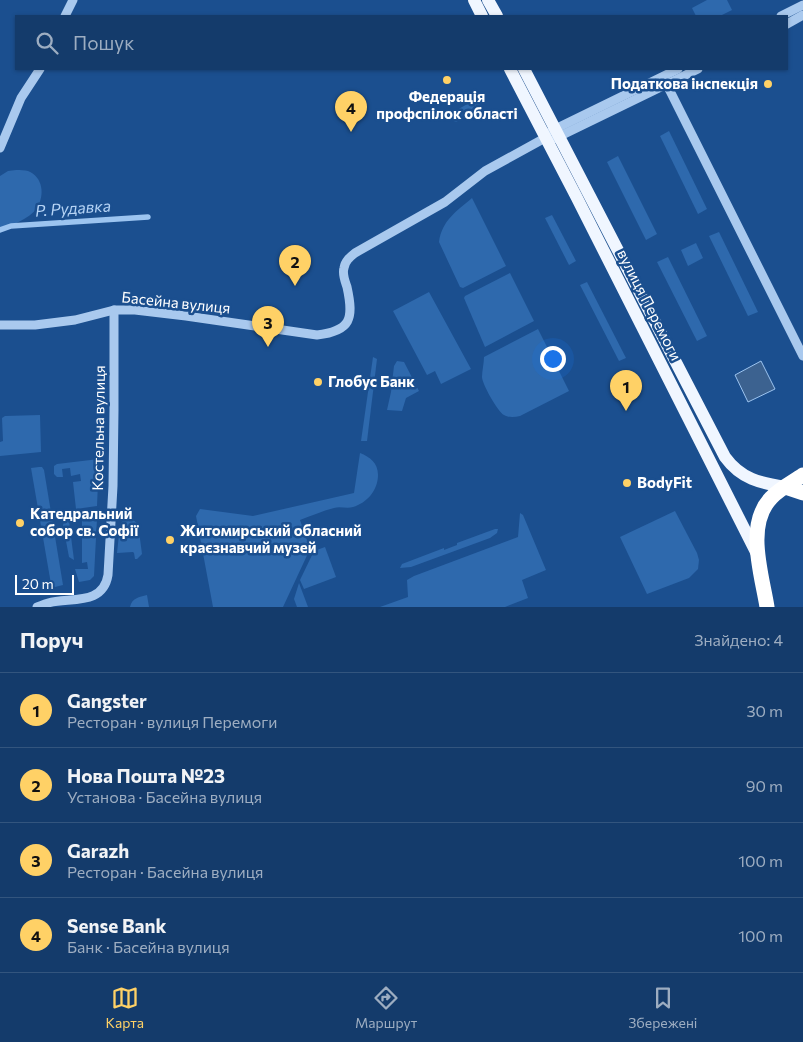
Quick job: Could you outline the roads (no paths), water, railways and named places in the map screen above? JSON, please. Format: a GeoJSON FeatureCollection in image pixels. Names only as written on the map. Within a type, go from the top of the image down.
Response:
{"type":"FeatureCollection","features":[{"type":"Feature","properties":{"kind":"highway"},"geometry":{"type":"LineString","coordinates":[[767,607],[758,557],[757,532],[759,519],[764,505],[772,496],[803,475]]}},
{"type":"Feature","properties":{"kind":"highway"},"geometry":{"type":"LineString","coordinates":[[785,487],[803,493]]}},
{"type":"Feature","properties":{"kind":"main road"},"geometry":{"type":"LineString","coordinates":[[474,0],[482,15]]}},
{"type":"Feature","properties":{"kind":"main road"},"geometry":{"type":"LineString","coordinates":[[488,0],[496,15]]}},
{"type":"Feature","properties":{"kind":"main road","name":"вулиця Перемоги"},"geometry":{"type":"LineString","coordinates":[[511,70],[550,136],[725,457],[732,467],[743,475],[771,485],[785,487]]}},
{"type":"Feature","properties":{"kind":"main road","name":"вулиця Перемоги"},"geometry":{"type":"LineString","coordinates":[[524,70],[577,198],[758,557]]}},
{"type":"Feature","properties":{"kind":"street"},"geometry":{"type":"LineString","coordinates":[[66,15],[73,0]]}},
{"type":"Feature","properties":{"kind":"street"},"geometry":{"type":"LineString","coordinates":[[783,15],[803,5]]}},
{"type":"Feature","properties":{"kind":"street"},"geometry":{"type":"LineString","coordinates":[[788,24],[803,16]]}},
{"type":"Feature","properties":{"kind":"street"},"geometry":{"type":"LineString","coordinates":[[0,148],[21,98],[39,70]]}},
{"type":"Feature","properties":{"kind":"street"},"geometry":{"type":"LineString","coordinates":[[665,81],[677,70]]}},
{"type":"Feature","properties":{"kind":"street"},"geometry":{"type":"LineString","coordinates":[[550,136],[665,81],[695,70]]}},
{"type":"Feature","properties":{"kind":"street"},"geometry":{"type":"LineString","coordinates":[[665,81],[803,356]]}},
{"type":"Feature","properties":{"kind":"street","name":"Басейна вулиця"},"geometry":{"type":"LineString","coordinates":[[0,325],[74,320],[114,310],[135,310],[317,335],[332,334],[342,329],[349,319],[349,302],[344,275],[344,268],[348,259],[355,253],[445,202],[485,171],[550,136]]}},
{"type":"Feature","properties":{"kind":"street","name":"Костельна вулиця"},"geometry":{"type":"LineString","coordinates":[[37,607],[49,602],[83,599],[93,596],[101,592],[106,585],[113,486],[114,310]]}},
{"type":"Feature","properties":{"kind":"waterway","name":"Р. Рудавка"},"geometry":{"type":"LineString","coordinates":[[0,230],[11,226],[148,217]]}},
{"type":"Feature","properties":{"kind":"place","name":"Федерація профспілок області"},"geometry":{"type":"Point","coordinates":[447,80]}},
{"type":"Feature","properties":{"kind":"place","name":"Податкова інспекція"},"geometry":{"type":"Point","coordinates":[768,84]}},
{"type":"Feature","properties":{"kind":"place","name":"Sense Bank"},"geometry":{"type":"Point","coordinates":[351,132]}},
{"type":"Feature","properties":{"kind":"place","name":"Нова Пошта №23"},"geometry":{"type":"Point","coordinates":[295,286]}},
{"type":"Feature","properties":{"kind":"place","name":"Garazh"},"geometry":{"type":"Point","coordinates":[268,347]}},
{"type":"Feature","properties":{"kind":"place","name":"Глобус Банк"},"geometry":{"type":"Point","coordinates":[318,382]}},
{"type":"Feature","properties":{"kind":"place","name":"Gangster"},"geometry":{"type":"Point","coordinates":[626,411]}},
{"type":"Feature","properties":{"kind":"place","name":"BodyFit"},"geometry":{"type":"Point","coordinates":[627,483]}},
{"type":"Feature","properties":{"kind":"place","name":"Катедральний собор св. Софії"},"geometry":{"type":"Point","coordinates":[20,523]}},
{"type":"Feature","properties":{"kind":"place","name":"Житомирський обласний краєзнавчий музей"},"geometry":{"type":"Point","coordinates":[170,540]}}]}
